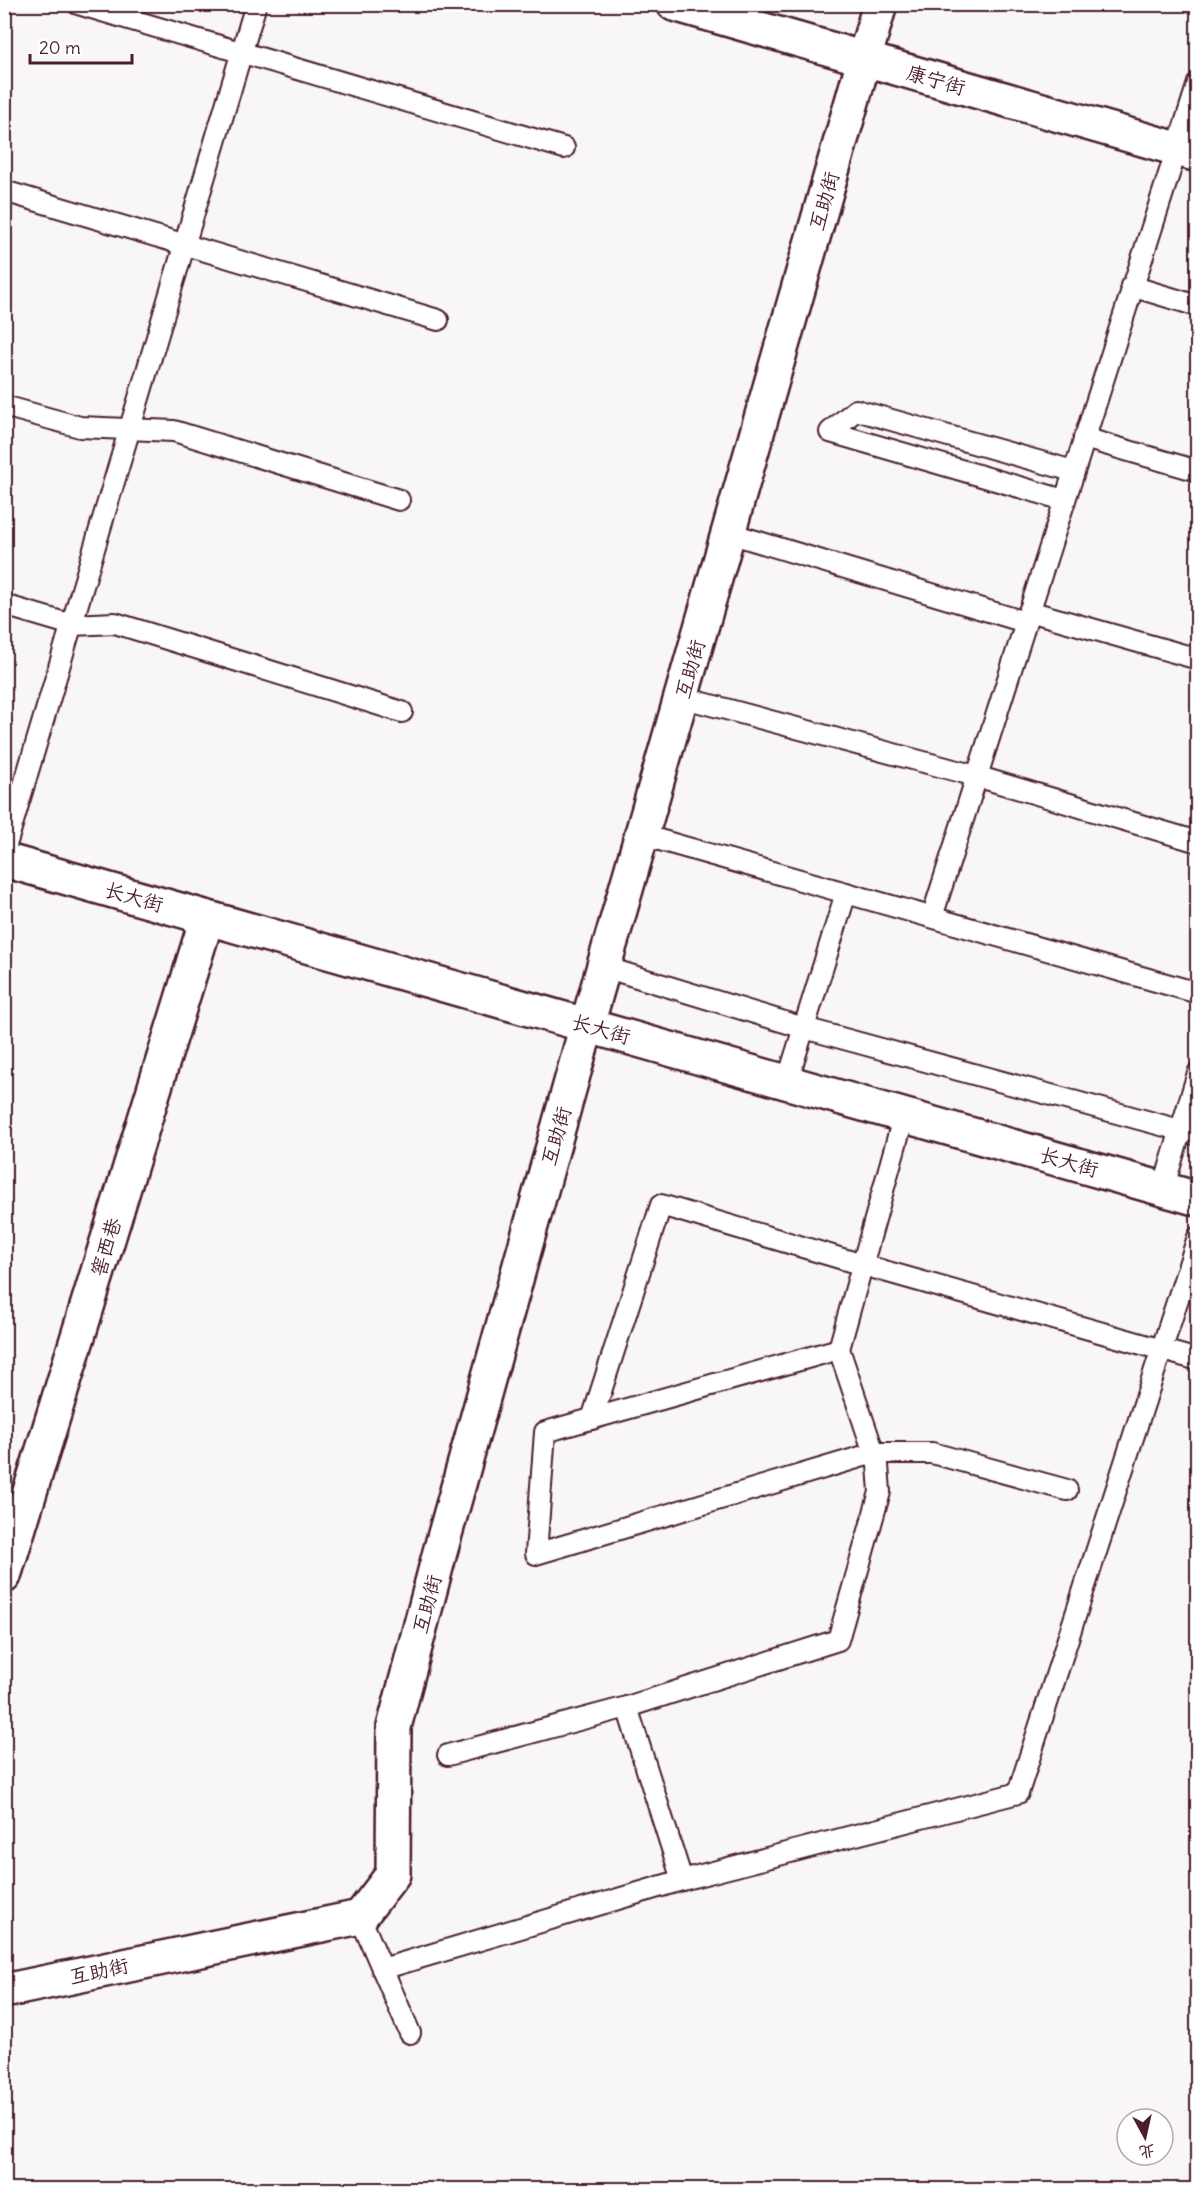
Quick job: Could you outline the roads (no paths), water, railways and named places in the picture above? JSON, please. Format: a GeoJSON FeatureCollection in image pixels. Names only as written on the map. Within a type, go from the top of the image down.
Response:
{"type":"FeatureCollection","features":[{"type":"Feature","properties":{"kind":"street","name":"康宁街"},"geometry":{"type":"LineString","coordinates":[[674,4],[1186,152]]}},
{"type":"Feature","properties":{"kind":"street","name":"互助街"},"geometry":{"type":"LineString","coordinates":[[4,1991],[360,1917],[393,1874],[394,1727],[440,1552],[587,1025],[880,4]]}},
{"type":"Feature","properties":{"kind":"street","name":"长大街"},"geometry":{"type":"LineString","coordinates":[[4,860],[1197,1199]]}},
{"type":"Feature","properties":{"kind":"street","name":"窖西巷"},"geometry":{"type":"LineString","coordinates":[[4,1576],[207,918]]}},
{"type":"Feature","properties":{"kind":"lane"},"geometry":{"type":"LineString","coordinates":[[78,4],[564,148]]}},
{"type":"Feature","properties":{"kind":"lane"},"geometry":{"type":"LineString","coordinates":[[4,852],[256,4]]}},
{"type":"Feature","properties":{"kind":"lane"},"geometry":{"type":"LineString","coordinates":[[932,917],[1131,286],[1186,152],[1197,83]]}},
{"type":"Feature","properties":{"kind":"lane"},"geometry":{"type":"LineString","coordinates":[[4,190],[438,320]]}},
{"type":"Feature","properties":{"kind":"lane"},"geometry":{"type":"LineString","coordinates":[[1131,286],[1197,306]]}},
{"type":"Feature","properties":{"kind":"lane"},"geometry":{"type":"LineString","coordinates":[[4,406],[80,427],[174,431],[399,500]]}},
{"type":"Feature","properties":{"kind":"lane"},"geometry":{"type":"LineString","coordinates":[[1064,500],[830,432],[856,410],[1073,471]]}},
{"type":"Feature","properties":{"kind":"lane"},"geometry":{"type":"LineString","coordinates":[[1084,438],[1197,471]]}},
{"type":"Feature","properties":{"kind":"lane"},"geometry":{"type":"LineString","coordinates":[[729,533],[1027,616],[1197,659]]}},
{"type":"Feature","properties":{"kind":"lane"},"geometry":{"type":"LineString","coordinates":[[4,605],[72,625],[115,623],[402,712]]}},
{"type":"Feature","properties":{"kind":"lane"},"geometry":{"type":"LineString","coordinates":[[681,697],[976,776],[1197,843]]}},
{"type":"Feature","properties":{"kind":"lane"},"geometry":{"type":"LineString","coordinates":[[642,835],[1197,993]]}},
{"type":"Feature","properties":{"kind":"lane"},"geometry":{"type":"LineString","coordinates":[[787,1082],[846,893]]}},
{"type":"Feature","properties":{"kind":"lane"},"geometry":{"type":"LineString","coordinates":[[604,967],[804,1028],[1189,1132]]}},
{"type":"Feature","properties":{"kind":"lane"},"geometry":{"type":"LineString","coordinates":[[1164,1189],[1189,1132],[1197,1073]]}},
{"type":"Feature","properties":{"kind":"lane"},"geometry":{"type":"LineString","coordinates":[[448,1755],[627,1707],[838,1640],[880,1492],[878,1465],[839,1349],[904,1115]]}},
{"type":"Feature","properties":{"kind":"lane"},"geometry":{"type":"LineString","coordinates":[[592,1419],[661,1205],[1197,1360]]}},
{"type":"Feature","properties":{"kind":"lane"},"geometry":{"type":"LineString","coordinates":[[382,1969],[682,1880],[1018,1793],[1197,1237]]}},
{"type":"Feature","properties":{"kind":"lane"},"geometry":{"type":"LineString","coordinates":[[839,1349],[545,1432],[536,1554],[874,1453],[932,1453],[1067,1490]]}},
{"type":"Feature","properties":{"kind":"lane"},"geometry":{"type":"LineString","coordinates":[[627,1707],[682,1880]]}},
{"type":"Feature","properties":{"kind":"lane"},"geometry":{"type":"LineString","coordinates":[[360,1917],[410,2033]]}}]}
